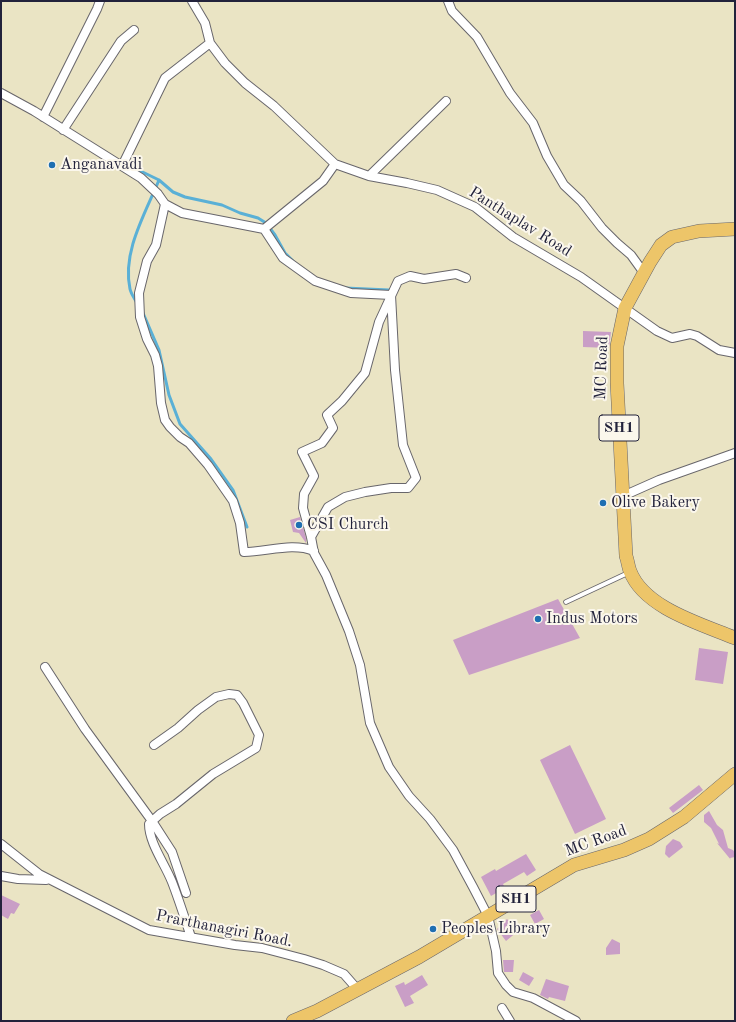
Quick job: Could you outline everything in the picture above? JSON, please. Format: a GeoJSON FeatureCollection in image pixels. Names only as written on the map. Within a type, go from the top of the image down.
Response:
{"type":"FeatureCollection","features":[{"type":"Feature","properties":{"kind":"main road","name":"MC Road"},"geometry":{"type":"LineString","coordinates":[[735,229],[699,231],[672,237],[660,245],[625,308],[617,346],[617,383],[626,556],[630,572],[649,598],[660,606],[735,638]]}},
{"type":"Feature","properties":{"kind":"main road","name":"MC Road"},"geometry":{"type":"LineString","coordinates":[[293,1021],[317,1011],[419,958],[574,865],[624,850],[649,839],[684,817],[735,774]]}},
{"type":"Feature","properties":{"kind":"street"},"geometry":{"type":"LineString","coordinates":[[43,117],[100,1]]}},
{"type":"Feature","properties":{"kind":"street"},"geometry":{"type":"LineString","coordinates":[[192,1],[205,23],[210,43],[225,63],[245,83],[274,106],[335,164],[323,181],[264,229]]}},
{"type":"Feature","properties":{"kind":"street"},"geometry":{"type":"LineString","coordinates":[[448,1],[452,11],[476,37],[510,94],[534,123],[547,156],[564,185],[581,201],[602,228],[631,254],[644,273]]}},
{"type":"Feature","properties":{"kind":"street"},"geometry":{"type":"LineString","coordinates":[[63,130],[121,42],[134,30]]}},
{"type":"Feature","properties":{"kind":"street"},"geometry":{"type":"LineString","coordinates":[[122,166],[165,78],[210,43]]}},
{"type":"Feature","properties":{"kind":"street"},"geometry":{"type":"LineString","coordinates":[[1,93],[122,166],[146,183],[158,194],[165,204],[182,213],[264,229],[283,258],[315,281],[351,293],[390,295]]}},
{"type":"Feature","properties":{"kind":"street"},"geometry":{"type":"LineString","coordinates":[[369,176],[446,101]]}},
{"type":"Feature","properties":{"kind":"street","name":"Panthaplav Road"},"geometry":{"type":"LineString","coordinates":[[335,164],[369,176],[407,182],[437,190],[475,207],[513,237],[580,277],[657,332],[672,338],[690,334],[697,336],[719,350],[735,353]]}},
{"type":"Feature","properties":{"kind":"street"},"geometry":{"type":"LineString","coordinates":[[165,204],[156,245],[147,261],[139,294],[140,317],[158,366],[161,403],[165,420],[180,437],[189,443],[208,465],[233,501],[240,523],[244,552],[305,547],[314,551]]}},
{"type":"Feature","properties":{"kind":"street"},"geometry":{"type":"LineString","coordinates":[[466,278],[456,274],[424,279],[410,276],[398,281],[390,295],[379,322],[364,373],[342,401],[326,415],[332,428],[322,443],[302,452],[314,476],[304,494],[303,508],[312,537],[314,551],[326,575],[360,665],[370,723],[389,767],[409,796],[430,819],[453,850],[488,916],[496,951],[498,973],[513,992],[533,998],[576,1021]]}},
{"type":"Feature","properties":{"kind":"street"},"geometry":{"type":"LineString","coordinates":[[312,537],[328,507],[345,497],[391,488],[408,488],[416,478],[403,445],[395,370],[390,295]]}},
{"type":"Feature","properties":{"kind":"street"},"geometry":{"type":"LineString","coordinates":[[623,496],[659,480],[735,453]]}},
{"type":"Feature","properties":{"kind":"street"},"geometry":{"type":"LineString","coordinates":[[45,667],[85,729],[152,821],[172,852],[186,893]]}},
{"type":"Feature","properties":{"kind":"street"},"geometry":{"type":"LineString","coordinates":[[154,745],[178,728],[210,701],[216,697],[229,694],[237,695],[243,703],[259,735],[256,748],[226,768],[213,774],[149,824],[149,830],[171,880],[191,938]]}},
{"type":"Feature","properties":{"kind":"street","name":"Prarthanagiri Road."},"geometry":{"type":"LineString","coordinates":[[1,844],[39,874],[149,930],[191,938],[262,948],[323,965],[344,974],[358,990]]}},
{"type":"Feature","properties":{"kind":"street"},"geometry":{"type":"LineString","coordinates":[[1,876],[18,879],[50,880]]}},
{"type":"Feature","properties":{"kind":"street"},"geometry":{"type":"LineString","coordinates":[[502,1008],[510,1021]]}},
{"type":"Feature","properties":{"kind":"lane"},"geometry":{"type":"LineString","coordinates":[[566,602],[630,572]]}},
{"type":"Feature","properties":{"kind":"building"},"geometry":{"type":"Polygon","coordinates":[[[583,331],[611,332],[609,348],[583,347],[583,331]]]}},
{"type":"Feature","properties":{"kind":"building","name":"CSI Church"},"geometry":{"type":"Polygon","coordinates":[[[300,517],[306,543],[299,533],[293,532],[290,520],[300,517]]]}},
{"type":"Feature","properties":{"kind":"building","name":"Indus Motors"},"geometry":{"type":"Polygon","coordinates":[[[558,599],[580,638],[469,675],[453,640],[558,599]]]}},
{"type":"Feature","properties":{"kind":"building"},"geometry":{"type":"Polygon","coordinates":[[[699,648],[728,652],[723,684],[695,680],[699,648]]]}},
{"type":"Feature","properties":{"kind":"building"},"geometry":{"type":"Polygon","coordinates":[[[570,745],[606,819],[575,834],[540,760],[570,745]]]}},
{"type":"Feature","properties":{"kind":"building"},"geometry":{"type":"Polygon","coordinates":[[[699,785],[703,790],[673,813],[669,808],[699,785]]]}},
{"type":"Feature","properties":{"kind":"building"},"geometry":{"type":"Polygon","coordinates":[[[709,811],[717,825],[723,830],[728,848],[733,850],[735,853],[735,857],[730,858],[731,860],[717,843],[719,844],[711,828],[704,822],[704,815],[709,811]]]}},
{"type":"Feature","properties":{"kind":"building"},"geometry":{"type":"Polygon","coordinates":[[[673,839],[680,842],[683,847],[669,858],[665,854],[666,846],[673,839]]]}},
{"type":"Feature","properties":{"kind":"building"},"geometry":{"type":"Polygon","coordinates":[[[526,854],[536,870],[527,876],[524,872],[503,884],[505,888],[491,896],[481,877],[495,869],[496,871],[526,854]]]}},
{"type":"Feature","properties":{"kind":"building"},"geometry":{"type":"Polygon","coordinates":[[[1,895],[20,904],[14,914],[11,913],[8,919],[1,915],[1,895]]]}},
{"type":"Feature","properties":{"kind":"building"},"geometry":{"type":"Polygon","coordinates":[[[539,910],[544,919],[535,924],[530,915],[539,910]]]}},
{"type":"Feature","properties":{"kind":"building"},"geometry":{"type":"Polygon","coordinates":[[[507,919],[518,931],[506,941],[497,929],[507,919]]]}},
{"type":"Feature","properties":{"kind":"building"},"geometry":{"type":"Polygon","coordinates":[[[612,939],[620,943],[620,954],[606,955],[606,948],[612,939]]]}},
{"type":"Feature","properties":{"kind":"building"},"geometry":{"type":"Polygon","coordinates":[[[503,960],[514,960],[513,972],[504,972],[503,960]]]}},
{"type":"Feature","properties":{"kind":"building"},"geometry":{"type":"Polygon","coordinates":[[[523,972],[534,978],[529,986],[519,980],[523,972]]]}},
{"type":"Feature","properties":{"kind":"building"},"geometry":{"type":"Polygon","coordinates":[[[422,975],[428,985],[410,996],[414,1003],[405,1007],[395,986],[404,982],[405,985],[422,975]]]}},
{"type":"Feature","properties":{"kind":"building"},"geometry":{"type":"Polygon","coordinates":[[[546,979],[569,986],[565,1001],[549,997],[548,999],[540,995],[546,979]]]}},
{"type":"Feature","properties":{"kind":"waterway"},"geometry":{"type":"LineString","coordinates":[[124,163],[159,180],[173,192],[185,197],[222,205],[240,213],[258,218],[266,223],[285,253],[293,261]]}},
{"type":"Feature","properties":{"kind":"waterway"},"geometry":{"type":"LineString","coordinates":[[137,303],[130,289],[128,275],[129,261],[136,233],[159,180]]}},
{"type":"Feature","properties":{"kind":"waterway"},"geometry":{"type":"LineString","coordinates":[[345,288],[389,290]]}},
{"type":"Feature","properties":{"kind":"waterway"},"geometry":{"type":"LineString","coordinates":[[143,313],[159,350],[169,395],[180,424],[211,459],[233,490],[247,527]]}},
{"type":"Feature","properties":{"kind":"place","name":"Anganavadi"},"geometry":{"type":"Point","coordinates":[52,165]}},
{"type":"Feature","properties":{"kind":"place","name":"Olive Bakery"},"geometry":{"type":"Point","coordinates":[603,503]}},
{"type":"Feature","properties":{"kind":"place","name":"CSI Church"},"geometry":{"type":"Point","coordinates":[299,525]}},
{"type":"Feature","properties":{"kind":"place","name":"Indus Motors"},"geometry":{"type":"Point","coordinates":[538,619]}},
{"type":"Feature","properties":{"kind":"place","name":"Peoples Library"},"geometry":{"type":"Point","coordinates":[433,929]}}]}
